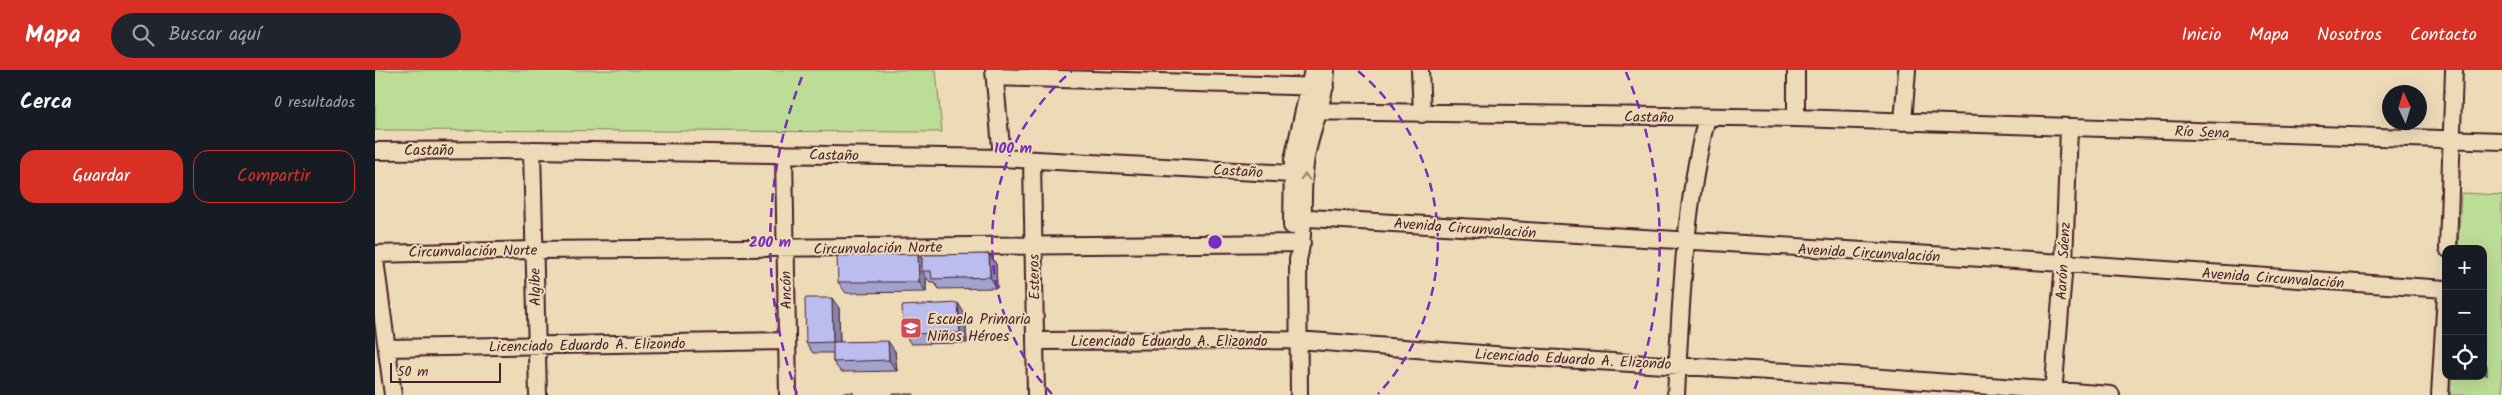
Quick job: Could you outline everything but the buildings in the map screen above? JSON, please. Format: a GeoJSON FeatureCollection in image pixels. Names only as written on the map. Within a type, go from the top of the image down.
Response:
{"type":"FeatureCollection","features":[{"type":"Feature","properties":{"kind":"street"},"geometry":{"type":"LineString","coordinates":[[1297,218],[1316,81],[1326,70]]}},
{"type":"Feature","properties":{"kind":"street"},"geometry":{"type":"LineString","coordinates":[[1420,70],[1422,114]]}},
{"type":"Feature","properties":{"kind":"street"},"geometry":{"type":"LineString","coordinates":[[1795,118],[1796,70]]}},
{"type":"Feature","properties":{"kind":"street"},"geometry":{"type":"LineString","coordinates":[[1903,122],[1907,70]]}},
{"type":"Feature","properties":{"kind":"street"},"geometry":{"type":"LineString","coordinates":[[2448,245],[2454,70]]}},
{"type":"Feature","properties":{"kind":"street"},"geometry":{"type":"LineString","coordinates":[[1002,158],[994,73],[1316,81]]}},
{"type":"Feature","properties":{"kind":"street"},"geometry":{"type":"LineString","coordinates":[[1299,395],[1297,218],[1292,174],[1295,149],[1312,112]]}},
{"type":"Feature","properties":{"kind":"street","name":"Castaño"},"geometry":{"type":"LineString","coordinates":[[1312,112],[1795,118],[1903,122]]}},
{"type":"Feature","properties":{"kind":"street"},"geometry":{"type":"LineString","coordinates":[[1676,395],[1686,242],[1693,178],[1707,117]]}},
{"type":"Feature","properties":{"kind":"street","name":"Río Sena"},"geometry":{"type":"LineString","coordinates":[[1903,122],[2502,140]]}},
{"type":"Feature","properties":{"kind":"street","name":"Aarón Sáenz"},"geometry":{"type":"LineString","coordinates":[[2053,393],[2064,264],[2069,128]]}},
{"type":"Feature","properties":{"kind":"street","name":"Castaño"},"geometry":{"type":"LineString","coordinates":[[375,151],[532,150],[1002,158],[1292,174]]}},
{"type":"Feature","properties":{"kind":"street","name":"Algibe"},"geometry":{"type":"LineString","coordinates":[[532,150],[538,395]]}},
{"type":"Feature","properties":{"kind":"street","name":"Ancón"},"geometry":{"type":"LineString","coordinates":[[784,154],[788,395]]}},
{"type":"Feature","properties":{"kind":"street","name":"Esteros"},"geometry":{"type":"LineString","coordinates":[[1032,160],[1035,395]]}},
{"type":"Feature","properties":{"kind":"street","name":"Avenida Circunvalación"},"geometry":{"type":"LineString","coordinates":[[1297,218],[2442,289]]}},
{"type":"Feature","properties":{"kind":"street","name":"Circunvalación Norte"},"geometry":{"type":"LineString","coordinates":[[375,254],[535,250],[1297,244]]}},
{"type":"Feature","properties":{"kind":"street"},"geometry":{"type":"LineString","coordinates":[[375,260],[393,395]]}},
{"type":"Feature","properties":{"kind":"street"},"geometry":{"type":"LineString","coordinates":[[2440,395],[2444,335]]}},
{"type":"Feature","properties":{"kind":"street","name":"Licenciado Eduardo A. Elizondo"},"geometry":{"type":"LineString","coordinates":[[1035,341],[1298,340],[1508,356],[1857,376],[2053,393],[2111,395]]}},
{"type":"Feature","properties":{"kind":"street","name":"Licenciado Eduardo A. Elizondo"},"geometry":{"type":"LineString","coordinates":[[387,348],[786,341]]}},
{"type":"Feature","properties":{"kind":"green space"},"geometry":{"type":"Polygon","coordinates":[[[375,70],[936,70],[942,132],[375,130],[375,70]]]}},
{"type":"Feature","properties":{"kind":"green space"},"geometry":{"type":"Polygon","coordinates":[[[2461,193],[2502,195],[2502,395],[2450,395],[2451,380],[2487,380],[2487,245],[2458,245],[2461,193]]]}},
{"type":"Feature","properties":{"kind":"place","name":"Escuela Primaria Niños Héroes"},"geometry":{"type":"Point","coordinates":[911,328]}}]}
